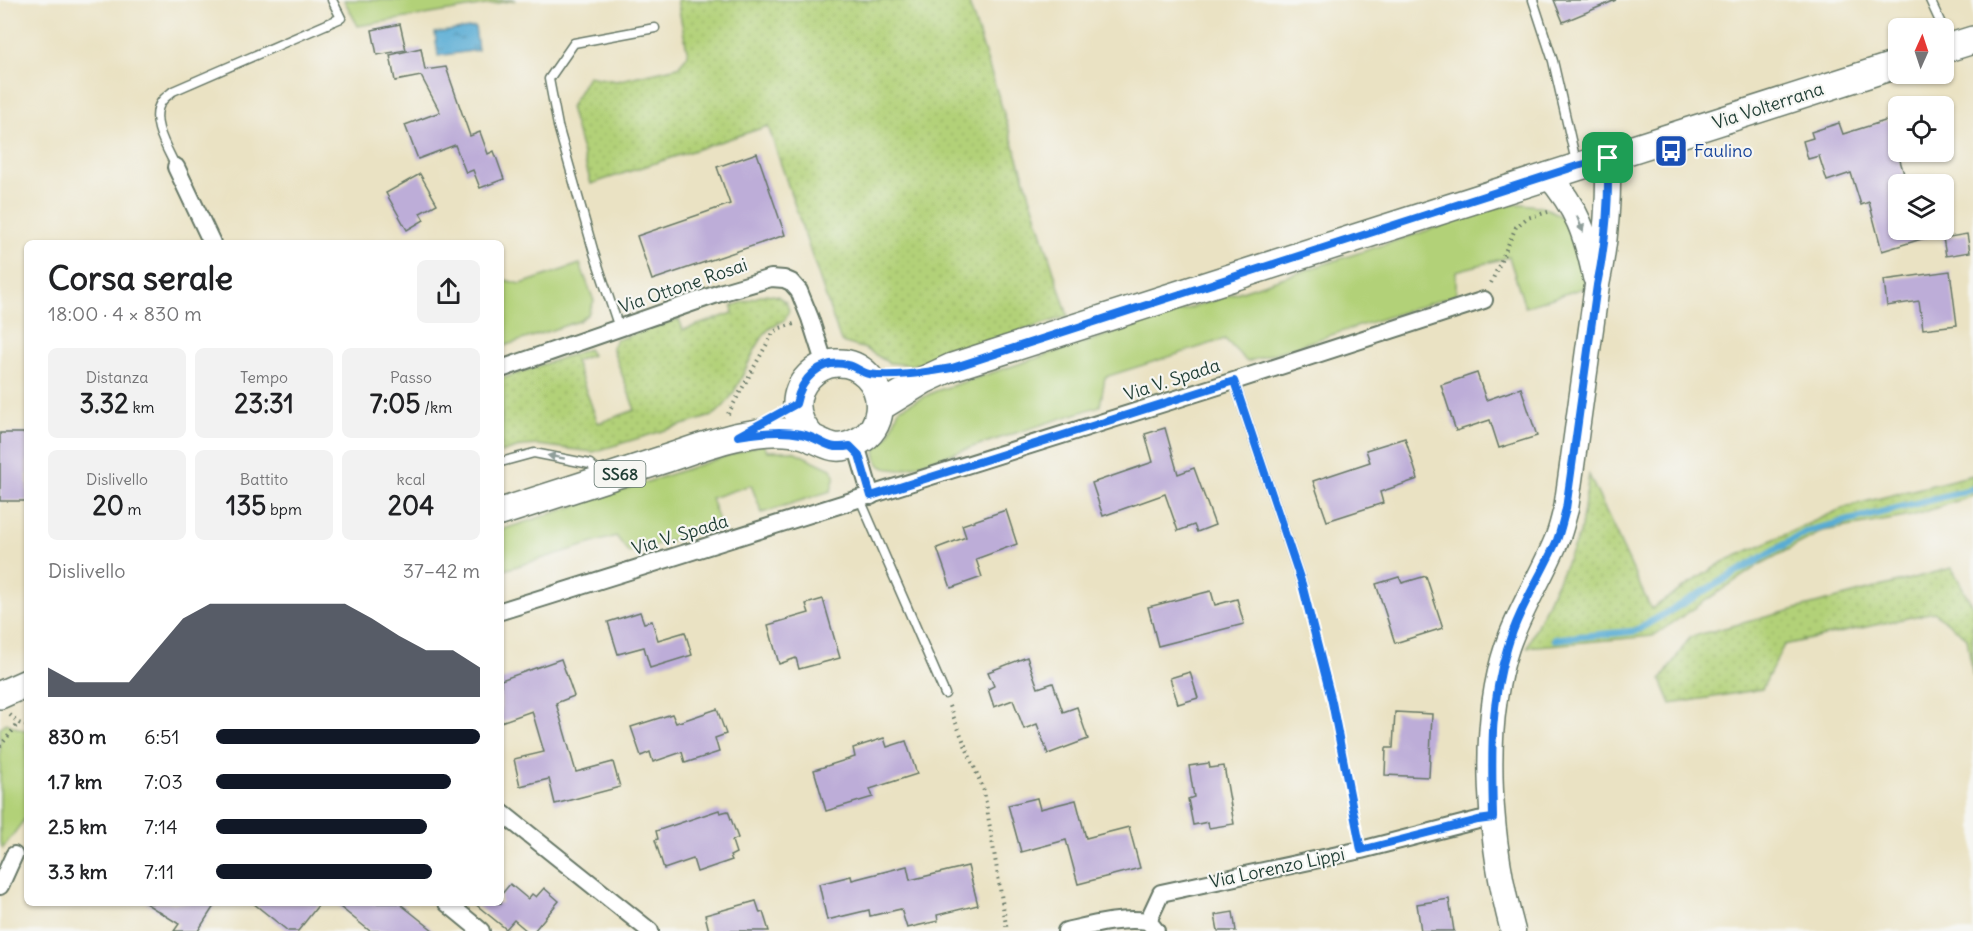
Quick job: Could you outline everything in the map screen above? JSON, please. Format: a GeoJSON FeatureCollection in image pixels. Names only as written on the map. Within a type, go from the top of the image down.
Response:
{"type":"FeatureCollection","features":[{"type":"Feature","properties":{"kind":"main road","name":"Via Volterrana"},"geometry":{"type":"LineString","coordinates":[[880,407],[924,380],[952,368],[1888,68]]}},
{"type":"Feature","properties":{"kind":"main road","name":"Via Volterrana"},"geometry":{"type":"LineString","coordinates":[[825,365],[847,364],[867,374],[914,374],[952,368]]}},
{"type":"Feature","properties":{"kind":"main road"},"geometry":{"type":"LineString","coordinates":[[813,439],[800,424],[796,404],[805,380],[825,365]]}},
{"type":"Feature","properties":{"kind":"main road"},"geometry":{"type":"LineString","coordinates":[[850,446],[862,440],[872,431],[878,419],[879,394],[867,374]]}},
{"type":"Feature","properties":{"kind":"main road","name":"SS68"},"geometry":{"type":"LineString","coordinates":[[504,511],[606,478],[732,426],[796,404]]}},
{"type":"Feature","properties":{"kind":"main road","name":"SS68"},"geometry":{"type":"LineString","coordinates":[[732,426],[804,435],[831,447],[850,446]]}},
{"type":"Feature","properties":{"kind":"street"},"geometry":{"type":"LineString","coordinates":[[1513,931],[1506,905],[1493,818],[1491,734],[1497,689],[1507,647],[1527,599],[1557,539],[1566,509],[1597,285],[1604,253],[1608,203],[1608,158]]}},
{"type":"Feature","properties":{"kind":"street"},"geometry":{"type":"LineString","coordinates":[[176,167],[211,240]]}},
{"type":"Feature","properties":{"kind":"street"},"geometry":{"type":"LineString","coordinates":[[1548,175],[1573,208],[1580,222],[1590,252],[1597,285]]}},
{"type":"Feature","properties":{"kind":"street","name":"Via Ottone Rosai"},"geometry":{"type":"LineString","coordinates":[[504,368],[771,278],[784,279],[795,286],[803,298],[825,365]]}},
{"type":"Feature","properties":{"kind":"street","name":"Via V. Spada"},"geometry":{"type":"LineString","coordinates":[[504,610],[866,498],[1484,300]]}},
{"type":"Feature","properties":{"kind":"street"},"geometry":{"type":"LineString","coordinates":[[850,446],[859,455],[866,498]]}},
{"type":"Feature","properties":{"kind":"street"},"geometry":{"type":"LineString","coordinates":[[0,707],[16,688]]}},
{"type":"Feature","properties":{"kind":"street"},"geometry":{"type":"LineString","coordinates":[[504,814],[650,931]]}},
{"type":"Feature","properties":{"kind":"street","name":"Via Lorenzo Lippi"},"geometry":{"type":"LineString","coordinates":[[1152,926],[1161,893],[1361,850],[1493,818]]}},
{"type":"Feature","properties":{"kind":"street"},"geometry":{"type":"LineString","coordinates":[[0,886],[14,855]]}},
{"type":"Feature","properties":{"kind":"street"},"geometry":{"type":"LineString","coordinates":[[451,906],[480,931]]}},
{"type":"Feature","properties":{"kind":"street"},"geometry":{"type":"LineString","coordinates":[[1066,931],[1117,921],[1152,926]]}},
{"type":"Feature","properties":{"kind":"lane"},"geometry":{"type":"LineString","coordinates":[[176,167],[159,129],[158,109],[162,100],[173,92],[341,18],[332,0]]}},
{"type":"Feature","properties":{"kind":"lane"},"geometry":{"type":"LineString","coordinates":[[1533,0],[1553,61],[1577,166]]}},
{"type":"Feature","properties":{"kind":"lane"},"geometry":{"type":"LineString","coordinates":[[1930,0],[1940,18]]}},
{"type":"Feature","properties":{"kind":"lane"},"geometry":{"type":"LineString","coordinates":[[619,328],[594,253],[558,126],[549,79],[574,43],[655,28]]}},
{"type":"Feature","properties":{"kind":"lane"},"geometry":{"type":"LineString","coordinates":[[1234,381],[1302,584]]}},
{"type":"Feature","properties":{"kind":"lane"},"geometry":{"type":"LineString","coordinates":[[504,461],[534,453],[591,464],[606,478]]}},
{"type":"Feature","properties":{"kind":"lane"},"geometry":{"type":"LineString","coordinates":[[866,498],[945,694]]}},
{"type":"Feature","properties":{"kind":"path"},"geometry":{"type":"LineString","coordinates":[[1484,300],[1516,227],[1527,218],[1557,210]]}},
{"type":"Feature","properties":{"kind":"path"},"geometry":{"type":"LineString","coordinates":[[732,426],[731,410],[773,333],[796,323]]}},
{"type":"Feature","properties":{"kind":"path"},"geometry":{"type":"LineString","coordinates":[[1302,584],[1332,702],[1361,850]]}},
{"type":"Feature","properties":{"kind":"path"},"geometry":{"type":"LineString","coordinates":[[945,694],[984,791],[1007,931]]}},
{"type":"Feature","properties":{"kind":"path"},"geometry":{"type":"LineString","coordinates":[[0,746],[19,723]]}},
{"type":"Feature","properties":{"kind":"green space"},"geometry":{"type":"Polygon","coordinates":[[[344,0],[516,0],[358,26],[344,0]]]}},
{"type":"Feature","properties":{"kind":"green space"},"geometry":{"type":"Polygon","coordinates":[[[677,0],[968,0],[1068,316],[915,365],[889,363],[866,349],[841,342],[768,126],[591,184],[570,107],[588,76],[616,81],[678,67],[688,55],[677,0]]]}},
{"type":"Feature","properties":{"kind":"green space"},"geometry":{"type":"Polygon","coordinates":[[[1517,204],[1551,210],[1562,218],[1576,239],[1586,287],[1525,307],[1509,257],[1456,271],[1456,295],[1247,362],[1225,339],[1105,377],[1100,406],[901,470],[882,467],[878,461],[875,451],[889,435],[899,409],[936,391],[1505,205],[1517,204]]]}},
{"type":"Feature","properties":{"kind":"green space"},"geometry":{"type":"Polygon","coordinates":[[[580,264],[594,301],[588,314],[579,321],[504,346],[504,280],[521,284],[580,264]]]}},
{"type":"Feature","properties":{"kind":"green space"},"geometry":{"type":"Polygon","coordinates":[[[766,294],[777,296],[786,302],[789,310],[785,320],[768,330],[760,340],[737,387],[722,408],[712,416],[593,452],[538,445],[523,446],[504,452],[504,378],[588,349],[592,355],[575,361],[598,423],[635,410],[612,347],[616,340],[679,319],[683,330],[733,313],[732,306],[766,294]]]}},
{"type":"Feature","properties":{"kind":"green space"},"geometry":{"type":"Polygon","coordinates":[[[763,444],[767,451],[793,451],[831,469],[835,475],[831,491],[762,513],[751,485],[711,498],[720,525],[629,553],[616,536],[504,570],[504,529],[763,444]]]}},
{"type":"Feature","properties":{"kind":"green space"},"geometry":{"type":"Polygon","coordinates":[[[1589,475],[1651,609],[1723,562],[1848,506],[1973,475],[1973,496],[1912,516],[1823,531],[1759,565],[1653,636],[1527,647],[1580,533],[1589,475]]]}},
{"type":"Feature","properties":{"kind":"green space"},"geometry":{"type":"Polygon","coordinates":[[[1952,568],[1973,607],[1973,677],[1967,638],[1934,612],[1784,645],[1762,689],[1671,704],[1661,680],[1690,637],[1952,568]]]}},
{"type":"Feature","properties":{"kind":"green space"},"geometry":{"type":"Polygon","coordinates":[[[6,723],[24,731],[24,820],[3,848],[0,843],[0,728],[6,723]]]}},
{"type":"Feature","properties":{"kind":"water"},"geometry":{"type":"Polygon","coordinates":[[[475,27],[478,50],[438,56],[435,33],[475,27]]]}},
{"type":"Feature","properties":{"kind":"building"},"geometry":{"type":"Polygon","coordinates":[[[1554,0],[1616,0],[1563,22],[1554,0]]]}},
{"type":"Feature","properties":{"kind":"building"},"geometry":{"type":"Polygon","coordinates":[[[400,24],[406,50],[377,55],[372,30],[400,24]]]}},
{"type":"Feature","properties":{"kind":"building"},"geometry":{"type":"Polygon","coordinates":[[[421,48],[425,70],[446,67],[470,136],[480,132],[488,154],[494,151],[504,179],[480,188],[473,170],[466,173],[455,145],[418,159],[405,125],[440,112],[421,76],[395,81],[390,55],[421,48]]]}},
{"type":"Feature","properties":{"kind":"building"},"geometry":{"type":"Polygon","coordinates":[[[1888,120],[1888,162],[1900,162],[1904,174],[1888,174],[1888,240],[1918,240],[1882,251],[1869,202],[1861,205],[1851,173],[1827,181],[1819,156],[1808,159],[1803,141],[1813,138],[1811,132],[1839,123],[1843,134],[1888,120]]]}},
{"type":"Feature","properties":{"kind":"building"},"geometry":{"type":"Polygon","coordinates":[[[757,153],[785,235],[652,280],[637,236],[730,204],[717,167],[757,153]]]}},
{"type":"Feature","properties":{"kind":"building"},"geometry":{"type":"Polygon","coordinates":[[[420,174],[437,204],[420,213],[424,220],[407,230],[386,193],[420,174]]]}},
{"type":"Feature","properties":{"kind":"building"},"geometry":{"type":"Polygon","coordinates":[[[1967,234],[1970,252],[1946,256],[1943,240],[1954,240],[1954,236],[1967,234]]]}},
{"type":"Feature","properties":{"kind":"building"},"geometry":{"type":"Polygon","coordinates":[[[1950,271],[1957,325],[1923,329],[1919,301],[1887,306],[1884,280],[1950,271]]]}},
{"type":"Feature","properties":{"kind":"building"},"geometry":{"type":"Polygon","coordinates":[[[1477,373],[1486,400],[1521,388],[1537,436],[1499,448],[1490,420],[1456,431],[1441,385],[1477,373]]]}},
{"type":"Feature","properties":{"kind":"building"},"geometry":{"type":"Polygon","coordinates":[[[1165,428],[1178,474],[1194,468],[1215,525],[1197,532],[1194,525],[1178,531],[1165,494],[1103,516],[1092,483],[1153,462],[1145,434],[1165,428]]]}},
{"type":"Feature","properties":{"kind":"building"},"geometry":{"type":"Polygon","coordinates":[[[0,433],[24,433],[24,501],[0,501],[0,433]]]}},
{"type":"Feature","properties":{"kind":"building"},"geometry":{"type":"Polygon","coordinates":[[[1405,438],[1418,479],[1380,492],[1383,503],[1327,521],[1313,481],[1370,462],[1366,450],[1405,438]]]}},
{"type":"Feature","properties":{"kind":"building"},"geometry":{"type":"Polygon","coordinates":[[[1006,510],[1017,544],[976,559],[982,577],[951,588],[937,548],[966,537],[962,525],[1006,510]]]}},
{"type":"Feature","properties":{"kind":"building"},"geometry":{"type":"Polygon","coordinates":[[[1426,576],[1443,628],[1395,643],[1376,584],[1399,577],[1402,583],[1426,576]]]}},
{"type":"Feature","properties":{"kind":"building"},"geometry":{"type":"Polygon","coordinates":[[[1211,591],[1215,605],[1237,599],[1244,624],[1158,646],[1148,607],[1211,591]]]}},
{"type":"Feature","properties":{"kind":"building"},"geometry":{"type":"Polygon","coordinates":[[[823,599],[840,658],[799,669],[796,658],[779,664],[768,625],[809,613],[806,604],[823,599]]]}},
{"type":"Feature","properties":{"kind":"building"},"geometry":{"type":"Polygon","coordinates":[[[640,612],[644,623],[652,621],[658,640],[685,632],[692,655],[650,668],[644,647],[618,654],[608,622],[640,612]]]}},
{"type":"Feature","properties":{"kind":"building"},"geometry":{"type":"Polygon","coordinates":[[[1027,657],[1038,688],[1053,683],[1063,712],[1077,707],[1088,739],[1048,754],[1037,724],[1024,729],[1013,700],[994,707],[988,689],[994,686],[988,672],[1027,657]]]}},
{"type":"Feature","properties":{"kind":"building"},"geometry":{"type":"Polygon","coordinates":[[[561,659],[574,696],[556,703],[576,772],[613,762],[620,787],[555,804],[549,779],[520,786],[514,759],[544,752],[532,711],[504,721],[504,679],[561,659]]]}},
{"type":"Feature","properties":{"kind":"building"},"geometry":{"type":"Polygon","coordinates":[[[1190,672],[1198,698],[1178,704],[1170,678],[1190,672]]]}},
{"type":"Feature","properties":{"kind":"building"},"geometry":{"type":"Polygon","coordinates":[[[717,709],[726,734],[715,738],[719,752],[685,763],[682,752],[653,762],[650,752],[641,756],[631,727],[672,714],[676,723],[717,709]]]}},
{"type":"Feature","properties":{"kind":"building"},"geometry":{"type":"Polygon","coordinates":[[[1395,712],[1432,714],[1429,777],[1385,775],[1386,748],[1393,748],[1395,712]]]}},
{"type":"Feature","properties":{"kind":"building"},"geometry":{"type":"Polygon","coordinates":[[[884,738],[887,747],[906,741],[917,774],[870,789],[873,797],[826,811],[814,770],[855,757],[853,748],[884,738]]]}},
{"type":"Feature","properties":{"kind":"building"},"geometry":{"type":"Polygon","coordinates":[[[1209,763],[1210,768],[1224,766],[1234,824],[1209,828],[1208,822],[1193,825],[1188,799],[1194,797],[1189,766],[1209,763]]]}},
{"type":"Feature","properties":{"kind":"building"},"geometry":{"type":"Polygon","coordinates":[[[1037,798],[1040,809],[1076,800],[1086,838],[1129,827],[1140,868],[1078,884],[1066,840],[1021,852],[1008,805],[1037,798]]]}},
{"type":"Feature","properties":{"kind":"building"},"geometry":{"type":"Polygon","coordinates":[[[719,810],[720,813],[728,811],[738,838],[732,841],[736,853],[730,856],[732,860],[697,872],[693,859],[664,869],[655,840],[658,839],[656,831],[719,810]]]}},
{"type":"Feature","properties":{"kind":"building"},"geometry":{"type":"Polygon","coordinates":[[[907,866],[910,880],[968,866],[978,905],[937,915],[938,921],[907,928],[901,909],[870,916],[869,910],[827,920],[819,884],[851,876],[852,880],[907,866]]]}},
{"type":"Feature","properties":{"kind":"building"},"geometry":{"type":"Polygon","coordinates":[[[510,884],[528,899],[532,894],[536,897],[544,888],[559,901],[534,931],[527,931],[514,920],[506,929],[478,906],[504,906],[504,891],[510,884]]]}},
{"type":"Feature","properties":{"kind":"building"},"geometry":{"type":"Polygon","coordinates":[[[1449,899],[1454,931],[1421,931],[1417,904],[1449,899]]]}},
{"type":"Feature","properties":{"kind":"building"},"geometry":{"type":"Polygon","coordinates":[[[756,901],[760,913],[763,912],[769,931],[709,931],[705,915],[756,901]]]}},
{"type":"Feature","properties":{"kind":"building"},"geometry":{"type":"Polygon","coordinates":[[[150,906],[214,906],[198,931],[174,931],[179,924],[150,906]]]}},
{"type":"Feature","properties":{"kind":"building"},"geometry":{"type":"Polygon","coordinates":[[[257,906],[318,906],[298,931],[288,931],[257,906]]]}},
{"type":"Feature","properties":{"kind":"building"},"geometry":{"type":"Polygon","coordinates":[[[339,906],[403,906],[434,931],[370,931],[339,906]]]}},
{"type":"Feature","properties":{"kind":"building"},"geometry":{"type":"Polygon","coordinates":[[[1233,912],[1236,931],[1218,931],[1215,915],[1233,912]]]}},
{"type":"Feature","properties":{"kind":"waterway"},"geometry":{"type":"LineString","coordinates":[[1555,639],[1635,631],[1808,531],[1973,489]]}},
{"type":"Feature","properties":{"kind":"place","name":"Faulino"},"geometry":{"type":"Point","coordinates":[1671,151]}},
{"type":"Feature","properties":{"kind":"route"},"geometry":{"type":"LineString","coordinates":[[1608,158],[1608,203],[1604,253],[1597,285],[1566,509],[1557,539],[1527,599],[1507,647],[1497,689],[1491,734],[1493,818],[1361,850],[1332,702],[1302,584],[1234,381],[871,496],[859,455],[850,446],[831,447],[804,435],[784,432],[738,436],[796,404],[805,380],[825,365],[847,364],[867,374],[914,374],[952,368],[1577,166],[1608,158]]}}]}
